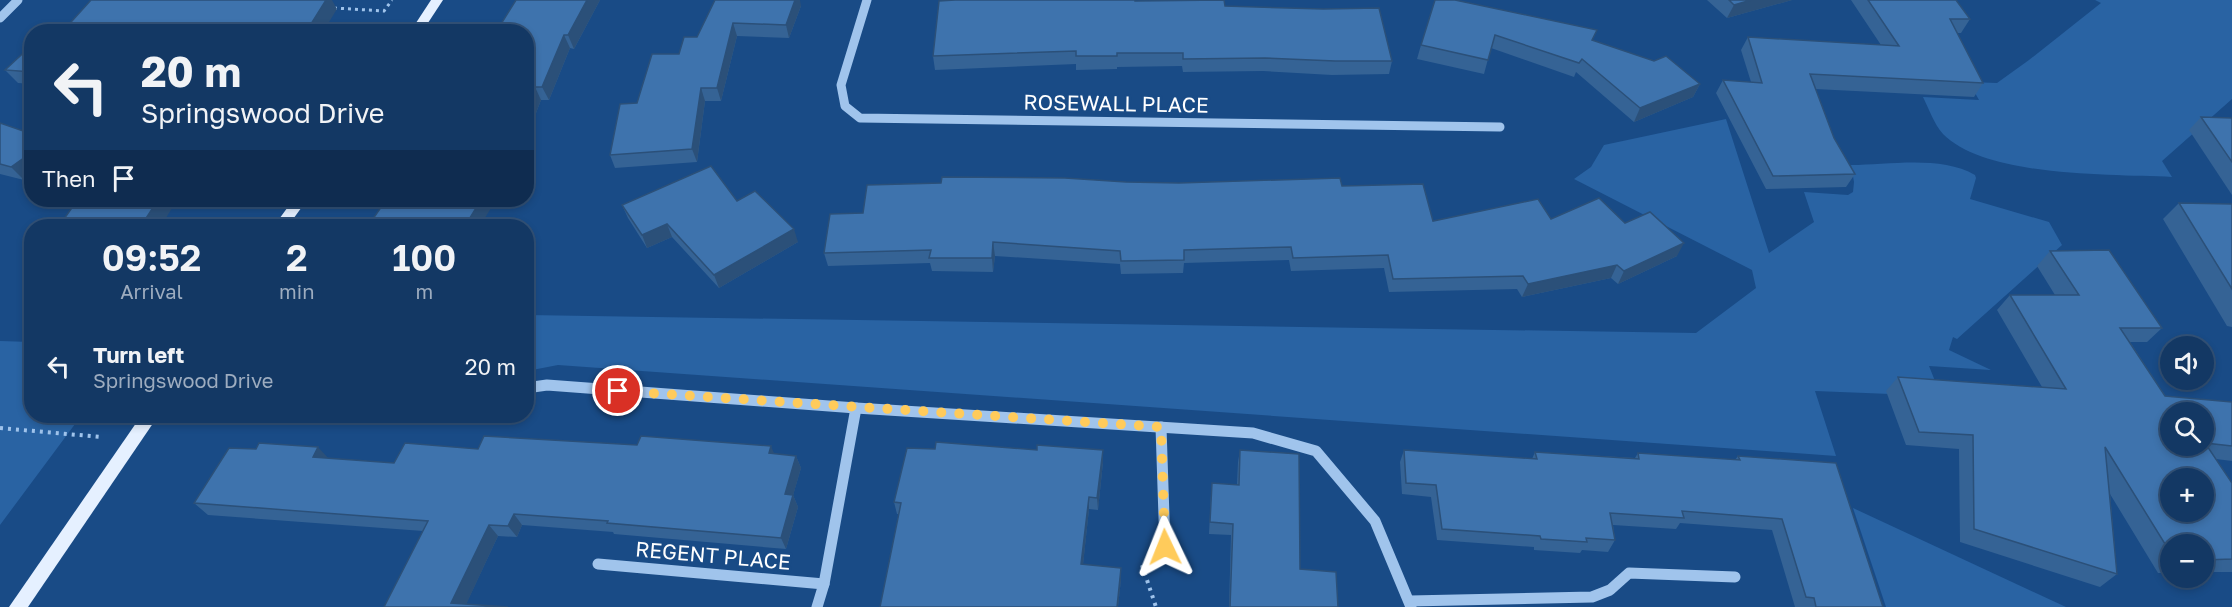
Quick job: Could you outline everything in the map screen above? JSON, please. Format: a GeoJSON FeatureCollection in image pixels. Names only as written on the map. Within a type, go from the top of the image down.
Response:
{"type":"FeatureCollection","features":[{"type":"Feature","properties":{"kind":"main road"},"geometry":{"type":"LineString","coordinates":[[421,24],[437,0]]}},
{"type":"Feature","properties":{"kind":"main road"},"geometry":{"type":"LineString","coordinates":[[18,607],[145,423]]}},
{"type":"Feature","properties":{"kind":"street"},"geometry":{"type":"LineString","coordinates":[[0,18],[18,0]]}},
{"type":"Feature","properties":{"kind":"street","name":"ROSEWALL PLACE"},"geometry":{"type":"LineString","coordinates":[[867,0],[841,85],[845,106],[860,118],[1500,127]]}},
{"type":"Feature","properties":{"kind":"street"},"geometry":{"type":"LineString","coordinates":[[534,387],[547,385],[856,408],[1253,433],[1316,452],[1375,521],[1411,604],[1592,597],[1610,590],[1629,573],[1735,578]]}},
{"type":"Feature","properties":{"kind":"street"},"geometry":{"type":"LineString","coordinates":[[817,607],[824,584],[856,408]]}},
{"type":"Feature","properties":{"kind":"street"},"geometry":{"type":"LineString","coordinates":[[1161,427],[1165,547]]}},
{"type":"Feature","properties":{"kind":"street","name":"REGENT PLACE"},"geometry":{"type":"LineString","coordinates":[[598,564],[824,584]]}},
{"type":"Feature","properties":{"kind":"path"},"geometry":{"type":"LineString","coordinates":[[325,7],[384,11],[392,0]]}},
{"type":"Feature","properties":{"kind":"path"},"geometry":{"type":"LineString","coordinates":[[0,428],[108,438]]}},
{"type":"Feature","properties":{"kind":"path"},"geometry":{"type":"LineString","coordinates":[[1139,554],[1156,607]]}},
{"type":"Feature","properties":{"kind":"shaded area"},"geometry":{"type":"Polygon","coordinates":[[[2095,0],[2232,0],[2232,99],[2162,161],[2172,177],[2085,174],[2019,166],[1989,159],[1963,148],[1943,134],[1923,97],[1979,100],[1969,82],[1997,83],[2101,3],[2095,0]]]}},
{"type":"Feature","properties":{"kind":"shaded area"},"geometry":{"type":"Polygon","coordinates":[[[1726,119],[1769,253],[1814,222],[1804,192],[1848,195],[1853,192],[1854,182],[1851,165],[1914,162],[1946,165],[1975,175],[1970,199],[2049,222],[2062,245],[1957,339],[1953,337],[1949,350],[1991,370],[1929,366],[1941,396],[1815,391],[1836,456],[558,365],[534,370],[534,315],[1696,333],[1756,288],[1752,270],[1574,179],[1591,167],[1604,145],[1726,119]]]}},
{"type":"Feature","properties":{"kind":"shaded area"},"geometry":{"type":"Polygon","coordinates":[[[0,341],[24,342],[24,423],[76,423],[0,525],[0,341]]]}},
{"type":"Feature","properties":{"kind":"shaded area"},"geometry":{"type":"Polygon","coordinates":[[[1853,508],[2066,607],[1886,607],[1853,508]]]}},
{"type":"Feature","properties":{"kind":"building"},"geometry":{"type":"Polygon","coordinates":[[[91,0],[326,0],[311,24],[69,24],[91,0]]]}},
{"type":"Feature","properties":{"kind":"building"},"geometry":{"type":"Polygon","coordinates":[[[516,0],[587,0],[568,35],[564,35],[542,87],[535,87],[534,89],[534,24],[501,24],[516,0]]]}},
{"type":"Feature","properties":{"kind":"building"},"geometry":{"type":"Polygon","coordinates":[[[715,0],[795,0],[786,25],[733,23],[717,88],[701,88],[692,149],[610,155],[620,104],[637,103],[652,54],[679,54],[684,37],[697,37],[715,0]]]}},
{"type":"Feature","properties":{"kind":"building"},"geometry":{"type":"Polygon","coordinates":[[[1224,0],[1225,6],[1379,8],[1392,61],[1183,59],[1183,53],[1117,53],[1117,56],[1076,56],[1076,51],[933,56],[939,1],[1224,0]]]}},
{"type":"Feature","properties":{"kind":"building"},"geometry":{"type":"Polygon","coordinates":[[[1435,0],[1455,0],[1597,30],[1592,40],[1654,61],[1666,56],[1700,84],[1640,108],[1582,59],[1579,63],[1495,35],[1488,60],[1421,45],[1435,0]]]}},
{"type":"Feature","properties":{"kind":"building"},"geometry":{"type":"Polygon","coordinates":[[[1729,0],[1751,0],[1734,5],[1729,0]]]}},
{"type":"Feature","properties":{"kind":"building"},"geometry":{"type":"Polygon","coordinates":[[[1868,0],[1956,0],[1970,19],[1950,19],[1983,83],[1810,74],[1834,138],[1855,174],[1773,176],[1723,80],[1762,83],[1748,37],[1899,46],[1868,0]]]}},
{"type":"Feature","properties":{"kind":"building"},"geometry":{"type":"Polygon","coordinates":[[[24,52],[24,71],[5,70],[24,52]]]}},
{"type":"Feature","properties":{"kind":"building"},"geometry":{"type":"Polygon","coordinates":[[[2201,117],[2232,118],[2232,162],[2201,117]]]}},
{"type":"Feature","properties":{"kind":"building"},"geometry":{"type":"Polygon","coordinates":[[[0,123],[24,131],[24,158],[11,167],[0,164],[0,123]]]}},
{"type":"Feature","properties":{"kind":"building"},"geometry":{"type":"Polygon","coordinates":[[[711,166],[737,201],[755,191],[794,229],[714,275],[667,224],[642,235],[622,205],[711,166]]]}},
{"type":"Feature","properties":{"kind":"building"},"geometry":{"type":"Polygon","coordinates":[[[942,177],[1065,178],[1179,183],[1340,178],[1342,186],[1423,184],[1433,221],[1538,199],[1551,219],[1599,198],[1625,223],[1650,212],[1684,243],[1624,271],[1617,265],[1528,284],[1523,276],[1393,279],[1388,255],[1293,258],[1291,247],[1184,250],[1184,260],[1121,261],[1120,251],[993,242],[992,258],[929,258],[931,250],[824,253],[830,214],[863,213],[867,185],[941,183],[942,177]]]}},
{"type":"Feature","properties":{"kind":"building"},"geometry":{"type":"Polygon","coordinates":[[[2179,203],[2232,204],[2232,289],[2179,203]]]}},
{"type":"Feature","properties":{"kind":"building"},"geometry":{"type":"Polygon","coordinates":[[[72,207],[153,207],[146,219],[64,219],[72,207]]]}},
{"type":"Feature","properties":{"kind":"building"},"geometry":{"type":"Polygon","coordinates":[[[381,207],[477,207],[469,219],[373,219],[381,207]]]}},
{"type":"Feature","properties":{"kind":"building"},"geometry":{"type":"Polygon","coordinates":[[[2109,250],[2162,328],[2120,328],[2160,390],[2165,396],[2232,402],[2232,446],[2214,444],[2214,402],[2160,402],[2160,456],[2214,456],[2232,483],[2232,559],[2214,560],[2214,534],[2160,534],[2160,536],[2105,447],[2117,574],[1974,529],[1973,435],[1919,432],[1898,377],[2066,389],[2010,295],[2079,295],[2050,251],[2109,250]]]}},
{"type":"Feature","properties":{"kind":"building"},"geometry":{"type":"Polygon","coordinates":[[[484,436],[637,445],[641,436],[771,446],[769,453],[796,456],[785,494],[793,495],[781,538],[514,514],[508,526],[489,525],[451,603],[508,607],[384,607],[428,521],[194,503],[229,448],[256,449],[259,443],[318,447],[313,457],[394,463],[405,443],[478,449],[484,436]]]}},
{"type":"Feature","properties":{"kind":"building"},"geometry":{"type":"Polygon","coordinates":[[[936,442],[1037,450],[1037,445],[1103,450],[1097,498],[1089,497],[1081,564],[1121,568],[1117,607],[880,607],[901,503],[894,502],[907,448],[935,449],[936,442]]]}},
{"type":"Feature","properties":{"kind":"building"},"geometry":{"type":"Polygon","coordinates":[[[1240,450],[1299,454],[1300,569],[1336,572],[1338,607],[1230,607],[1233,524],[1210,522],[1212,483],[1239,485],[1240,450]]]}},
{"type":"Feature","properties":{"kind":"building"},"geometry":{"type":"Polygon","coordinates":[[[1404,450],[1537,459],[1535,452],[1639,459],[1638,453],[1740,460],[1738,456],[1836,463],[1883,607],[1816,607],[1814,598],[1806,597],[1782,519],[1682,511],[1684,518],[1610,513],[1615,540],[1586,538],[1587,542],[1442,529],[1436,485],[1406,483],[1404,450]]]}},
{"type":"Feature","properties":{"kind":"route"},"geometry":{"type":"LineString","coordinates":[[618,391],[1161,427],[1165,547]]}}]}
